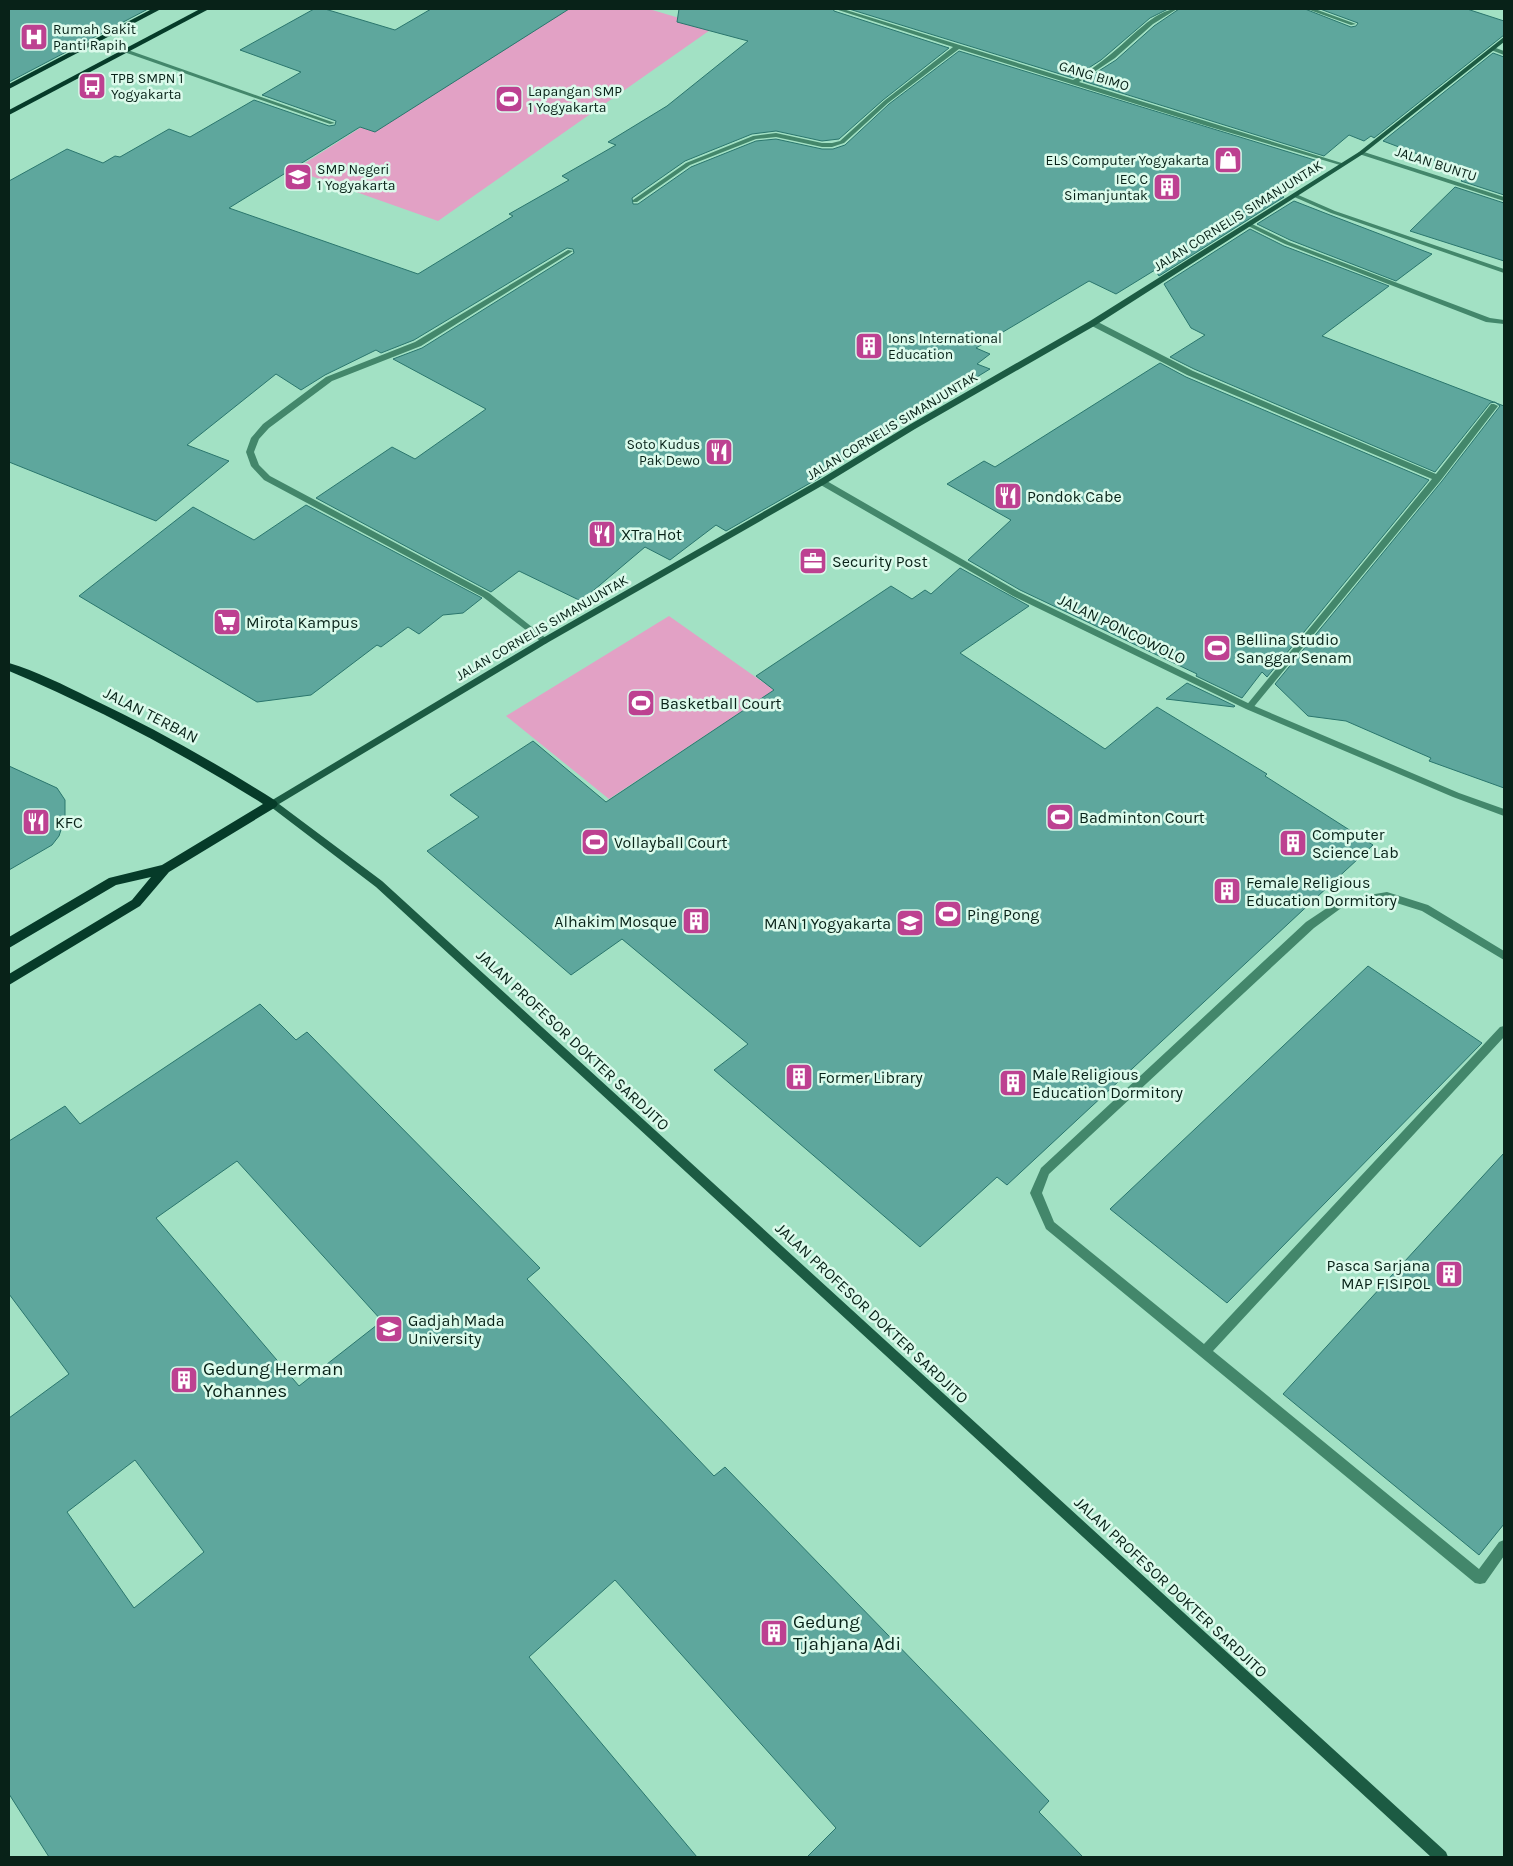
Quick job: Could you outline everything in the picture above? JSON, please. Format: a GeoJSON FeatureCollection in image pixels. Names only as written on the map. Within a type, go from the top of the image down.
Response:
{"type":"FeatureCollection","features":[{"type":"Feature","properties":{"kind":"main road"},"geometry":{"type":"LineString","coordinates":[[9,86],[158,9]]}},
{"type":"Feature","properties":{"kind":"main road"},"geometry":{"type":"LineString","coordinates":[[9,113],[205,9]]}},
{"type":"Feature","properties":{"kind":"main road","name":"JALAN CORNELIS SIMANJUNTAK"},"geometry":{"type":"LineString","coordinates":[[272,804],[544,640],[822,482],[912,427],[1093,323],[1361,153],[1504,39]]}},
{"type":"Feature","properties":{"kind":"main road","name":"JALAN TERBAN"},"geometry":{"type":"LineString","coordinates":[[9,667],[82,698],[134,723],[186,751],[272,804]]}},
{"type":"Feature","properties":{"kind":"main road"},"geometry":{"type":"LineString","coordinates":[[9,980],[136,903],[165,869],[272,804]]}},
{"type":"Feature","properties":{"kind":"main road","name":"JALAN PROFESOR DOKTER SARDJITO"},"geometry":{"type":"LineString","coordinates":[[272,804],[318,836],[387,890],[1441,1857]]}},
{"type":"Feature","properties":{"kind":"main road"},"geometry":{"type":"LineString","coordinates":[[9,942],[113,881],[165,869]]}},
{"type":"Feature","properties":{"kind":"street","name":"GANG BIMO"},"geometry":{"type":"LineString","coordinates":[[838,9],[1073,83],[1342,164]]}},
{"type":"Feature","properties":{"kind":"street"},"geometry":{"type":"LineString","coordinates":[[1073,83],[1095,70],[1141,33],[1149,24],[1174,9]]}},
{"type":"Feature","properties":{"kind":"street"},"geometry":{"type":"LineString","coordinates":[[1310,9],[1353,24]]}},
{"type":"Feature","properties":{"kind":"street"},"geometry":{"type":"LineString","coordinates":[[635,200],[688,164],[756,137],[776,135],[822,145],[842,142],[886,102],[957,47]]}},
{"type":"Feature","properties":{"kind":"street"},"geometry":{"type":"LineString","coordinates":[[1493,49],[1504,53]]}},
{"type":"Feature","properties":{"kind":"street"},"geometry":{"type":"LineString","coordinates":[[126,51],[332,123]]}},
{"type":"Feature","properties":{"kind":"street","name":"JALAN BUNTU"},"geometry":{"type":"LineString","coordinates":[[1361,153],[1504,199]]}},
{"type":"Feature","properties":{"kind":"street"},"geometry":{"type":"LineString","coordinates":[[1294,195],[1333,212],[1504,271]]}},
{"type":"Feature","properties":{"kind":"street"},"geometry":{"type":"LineString","coordinates":[[1248,224],[1287,243],[1489,320],[1504,322]]}},
{"type":"Feature","properties":{"kind":"street"},"geometry":{"type":"LineString","coordinates":[[544,640],[486,595],[267,478],[255,466],[250,452],[255,438],[266,426],[329,380],[418,344],[570,251]]}},
{"type":"Feature","properties":{"kind":"street"},"geometry":{"type":"LineString","coordinates":[[1093,323],[1190,373],[1438,478]]}},
{"type":"Feature","properties":{"kind":"street"},"geometry":{"type":"LineString","coordinates":[[1249,707],[1438,478],[1494,406]]}},
{"type":"Feature","properties":{"kind":"street","name":"JALAN PONCOWOLO"},"geometry":{"type":"LineString","coordinates":[[822,482],[1016,594],[1249,707],[1456,795],[1504,813]]}},
{"type":"Feature","properties":{"kind":"street"},"geometry":{"type":"LineString","coordinates":[[1504,956],[1425,908],[1387,896],[1342,903],[1310,925],[1045,1171],[1036,1194],[1050,1225],[1480,1578],[1504,1546]]}},
{"type":"Feature","properties":{"kind":"street"},"geometry":{"type":"LineString","coordinates":[[1204,1352],[1504,1030]]}},
{"type":"Feature","properties":{"kind":"shaded area","name":"Lapangan SMP 1 Yogyakarta"},"geometry":{"type":"Polygon","coordinates":[[[547,9],[649,9],[713,28],[438,221],[294,170],[547,9]]]}},
{"type":"Feature","properties":{"kind":"shaded area","name":"Basketball Court"},"geometry":{"type":"Polygon","coordinates":[[[669,616],[774,690],[609,799],[506,716],[669,616]]]}},
{"type":"Feature","properties":{"kind":"building"},"geometry":{"type":"Polygon","coordinates":[[[9,9],[148,9],[9,82],[9,9]]]}},
{"type":"Feature","properties":{"kind":"building"},"geometry":{"type":"Polygon","coordinates":[[[314,9],[325,9],[395,30],[431,9],[569,9],[375,132],[360,127],[229,208],[418,274],[513,216],[509,214],[569,180],[562,176],[616,145],[608,142],[667,106],[748,41],[677,22],[679,9],[833,9],[834,11],[949,48],[883,100],[839,139],[822,141],[776,131],[752,134],[685,161],[632,198],[633,204],[638,204],[691,167],[756,141],[776,139],[822,149],[833,149],[845,145],[889,104],[959,51],[1318,161],[1278,195],[1284,197],[1159,276],[1155,270],[1116,294],[1089,281],[976,348],[990,354],[977,364],[990,369],[916,414],[909,410],[819,478],[726,531],[716,525],[670,560],[645,547],[581,601],[519,571],[491,592],[316,498],[392,447],[415,459],[486,409],[393,359],[422,348],[574,253],[573,249],[567,248],[414,340],[381,353],[376,350],[325,375],[301,390],[276,374],[187,445],[229,461],[156,521],[9,462],[9,181],[67,149],[103,163],[115,156],[120,157],[169,129],[190,137],[254,100],[329,126],[335,125],[336,121],[262,95],[301,72],[240,50],[314,9]]]}},
{"type":"Feature","properties":{"kind":"building"},"geometry":{"type":"Polygon","coordinates":[[[849,9],[1168,9],[1150,18],[1101,60],[1073,78],[849,9]]]}},
{"type":"Feature","properties":{"kind":"building"},"geometry":{"type":"Polygon","coordinates":[[[1179,9],[1305,9],[1351,27],[1356,26],[1358,23],[1320,9],[1467,9],[1504,21],[1504,35],[1374,138],[1371,136],[1364,141],[1349,135],[1324,156],[1083,81],[1116,60],[1154,26],[1179,9]]]}},
{"type":"Feature","properties":{"kind":"building"},"geometry":{"type":"Polygon","coordinates":[[[1493,53],[1504,57],[1504,195],[1461,181],[1468,173],[1383,141],[1493,53]]]}},
{"type":"Feature","properties":{"kind":"building"},"geometry":{"type":"Polygon","coordinates":[[[1455,187],[1504,203],[1504,261],[1410,231],[1455,187]]]}},
{"type":"Feature","properties":{"kind":"building"},"geometry":{"type":"Polygon","coordinates":[[[1294,201],[1432,254],[1396,281],[1290,240],[1257,224],[1294,201]]]}},
{"type":"Feature","properties":{"kind":"building"},"geometry":{"type":"Polygon","coordinates":[[[1250,229],[1284,246],[1389,286],[1322,336],[1494,402],[1490,403],[1435,472],[1170,357],[1205,335],[1191,328],[1164,284],[1250,229]]]}},
{"type":"Feature","properties":{"kind":"building"},"geometry":{"type":"Polygon","coordinates":[[[1160,363],[1186,377],[1429,480],[1267,677],[1262,672],[1242,698],[1196,676],[1197,674],[1020,590],[968,560],[1011,520],[947,484],[984,461],[995,467],[1160,363]]]}},
{"type":"Feature","properties":{"kind":"building"},"geometry":{"type":"Polygon","coordinates":[[[1496,403],[1504,406],[1504,788],[1429,761],[1431,758],[1346,721],[1308,716],[1275,684],[1442,481],[1500,406],[1496,403]]]}},
{"type":"Feature","properties":{"kind":"building"},"geometry":{"type":"Polygon","coordinates":[[[306,505],[482,598],[463,613],[443,615],[419,634],[408,627],[381,647],[377,645],[311,695],[257,702],[79,596],[193,507],[254,540],[306,505]]]}},
{"type":"Feature","properties":{"kind":"building","name":"MAN 1 Yogyakarta"},"geometry":{"type":"Polygon","coordinates":[[[960,568],[1029,606],[960,653],[1105,749],[1157,707],[1267,774],[1265,776],[1373,845],[1007,1185],[997,1177],[920,1247],[714,1070],[748,1044],[622,939],[571,975],[427,851],[479,817],[450,795],[533,741],[606,802],[774,690],[756,676],[891,586],[912,599],[925,590],[931,594],[960,568]]]}},
{"type":"Feature","properties":{"kind":"building"},"geometry":{"type":"Polygon","coordinates":[[[1187,683],[1235,706],[1166,699],[1187,683]]]}},
{"type":"Feature","properties":{"kind":"building","name":"KFC"},"geometry":{"type":"Polygon","coordinates":[[[9,766],[57,788],[65,800],[65,818],[59,836],[52,845],[9,870],[9,766]]]}},
{"type":"Feature","properties":{"kind":"building"},"geometry":{"type":"Polygon","coordinates":[[[1368,966],[1482,1043],[1227,1303],[1110,1209],[1368,966]]]}},
{"type":"Feature","properties":{"kind":"building"},"geometry":{"type":"Polygon","coordinates":[[[260,1004],[296,1040],[307,1032],[540,1268],[527,1279],[714,1476],[725,1467],[1049,1801],[1039,1812],[1083,1857],[807,1857],[836,1828],[615,1580],[529,1657],[697,1857],[49,1857],[9,1794],[9,1418],[69,1374],[9,1294],[9,1141],[65,1106],[80,1124],[260,1004]],[[237,1161],[156,1218],[299,1386],[382,1321],[237,1161]],[[135,1460],[67,1512],[134,1608],[204,1552],[135,1460]]]}},
{"type":"Feature","properties":{"kind":"building","name":"Pasca Sarjana MAP FISIPOL"},"geometry":{"type":"Polygon","coordinates":[[[1504,1153],[1504,1524],[1479,1555],[1283,1394],[1504,1153]]]}},
{"type":"Feature","properties":{"kind":"place","name":"Rumah Sakit Panti Rapih"},"geometry":{"type":"Point","coordinates":[34,37]}},
{"type":"Feature","properties":{"kind":"place","name":"TPB SMPN 1 Yogyakarta"},"geometry":{"type":"Point","coordinates":[92,86]}},
{"type":"Feature","properties":{"kind":"place","name":"Lapangan SMP 1 Yogyakarta"},"geometry":{"type":"Point","coordinates":[509,99]}},
{"type":"Feature","properties":{"kind":"place","name":"ELS Computer Yogyakarta"},"geometry":{"type":"Point","coordinates":[1228,160]}},
{"type":"Feature","properties":{"kind":"place","name":"SMP Negeri 1 Yogyakarta"},"geometry":{"type":"Point","coordinates":[298,177]}},
{"type":"Feature","properties":{"kind":"place","name":"IEC C Simanjuntak"},"geometry":{"type":"Point","coordinates":[1167,187]}},
{"type":"Feature","properties":{"kind":"place","name":"Ions International Education"},"geometry":{"type":"Point","coordinates":[869,346]}},
{"type":"Feature","properties":{"kind":"place","name":"Soto Kudus Pak Dewo"},"geometry":{"type":"Point","coordinates":[719,452]}},
{"type":"Feature","properties":{"kind":"place","name":"Pondok Cabe"},"geometry":{"type":"Point","coordinates":[1008,496]}},
{"type":"Feature","properties":{"kind":"place","name":"XTra Hot"},"geometry":{"type":"Point","coordinates":[602,534]}},
{"type":"Feature","properties":{"kind":"place","name":"Security Post"},"geometry":{"type":"Point","coordinates":[813,561]}},
{"type":"Feature","properties":{"kind":"place","name":"Mirota Kampus"},"geometry":{"type":"Point","coordinates":[227,622]}},
{"type":"Feature","properties":{"kind":"place","name":"Bellina Studio Sanggar Senam"},"geometry":{"type":"Point","coordinates":[1217,648]}},
{"type":"Feature","properties":{"kind":"place","name":"Basketball Court"},"geometry":{"type":"Point","coordinates":[641,703]}},
{"type":"Feature","properties":{"kind":"place","name":"Badminton Court"},"geometry":{"type":"Point","coordinates":[1060,817]}},
{"type":"Feature","properties":{"kind":"place","name":"KFC"},"geometry":{"type":"Point","coordinates":[36,822]}},
{"type":"Feature","properties":{"kind":"place","name":"Vollayball Court"},"geometry":{"type":"Point","coordinates":[595,842]}},
{"type":"Feature","properties":{"kind":"place","name":"Computer Science Lab"},"geometry":{"type":"Point","coordinates":[1293,843]}},
{"type":"Feature","properties":{"kind":"place","name":"Female Religious Education Dormitory"},"geometry":{"type":"Point","coordinates":[1227,891]}},
{"type":"Feature","properties":{"kind":"place","name":"Ping Pong"},"geometry":{"type":"Point","coordinates":[948,914]}},
{"type":"Feature","properties":{"kind":"place","name":"Alhakim Mosque"},"geometry":{"type":"Point","coordinates":[696,921]}},
{"type":"Feature","properties":{"kind":"place","name":"MAN 1 Yogyakarta"},"geometry":{"type":"Point","coordinates":[910,923]}},
{"type":"Feature","properties":{"kind":"place","name":"Former Library"},"geometry":{"type":"Point","coordinates":[799,1077]}},
{"type":"Feature","properties":{"kind":"place","name":"Male Religious Education Dormitory"},"geometry":{"type":"Point","coordinates":[1013,1083]}},
{"type":"Feature","properties":{"kind":"place","name":"Pasca Sarjana MAP FISIPOL"},"geometry":{"type":"Point","coordinates":[1449,1274]}},
{"type":"Feature","properties":{"kind":"place","name":"Gadjah Mada University"},"geometry":{"type":"Point","coordinates":[389,1329]}},
{"type":"Feature","properties":{"kind":"place","name":"Gedung Herman Yohannes"},"geometry":{"type":"Point","coordinates":[184,1380]}},
{"type":"Feature","properties":{"kind":"place","name":"Gedung Tjahjana Adi"},"geometry":{"type":"Point","coordinates":[774,1633]}}]}
